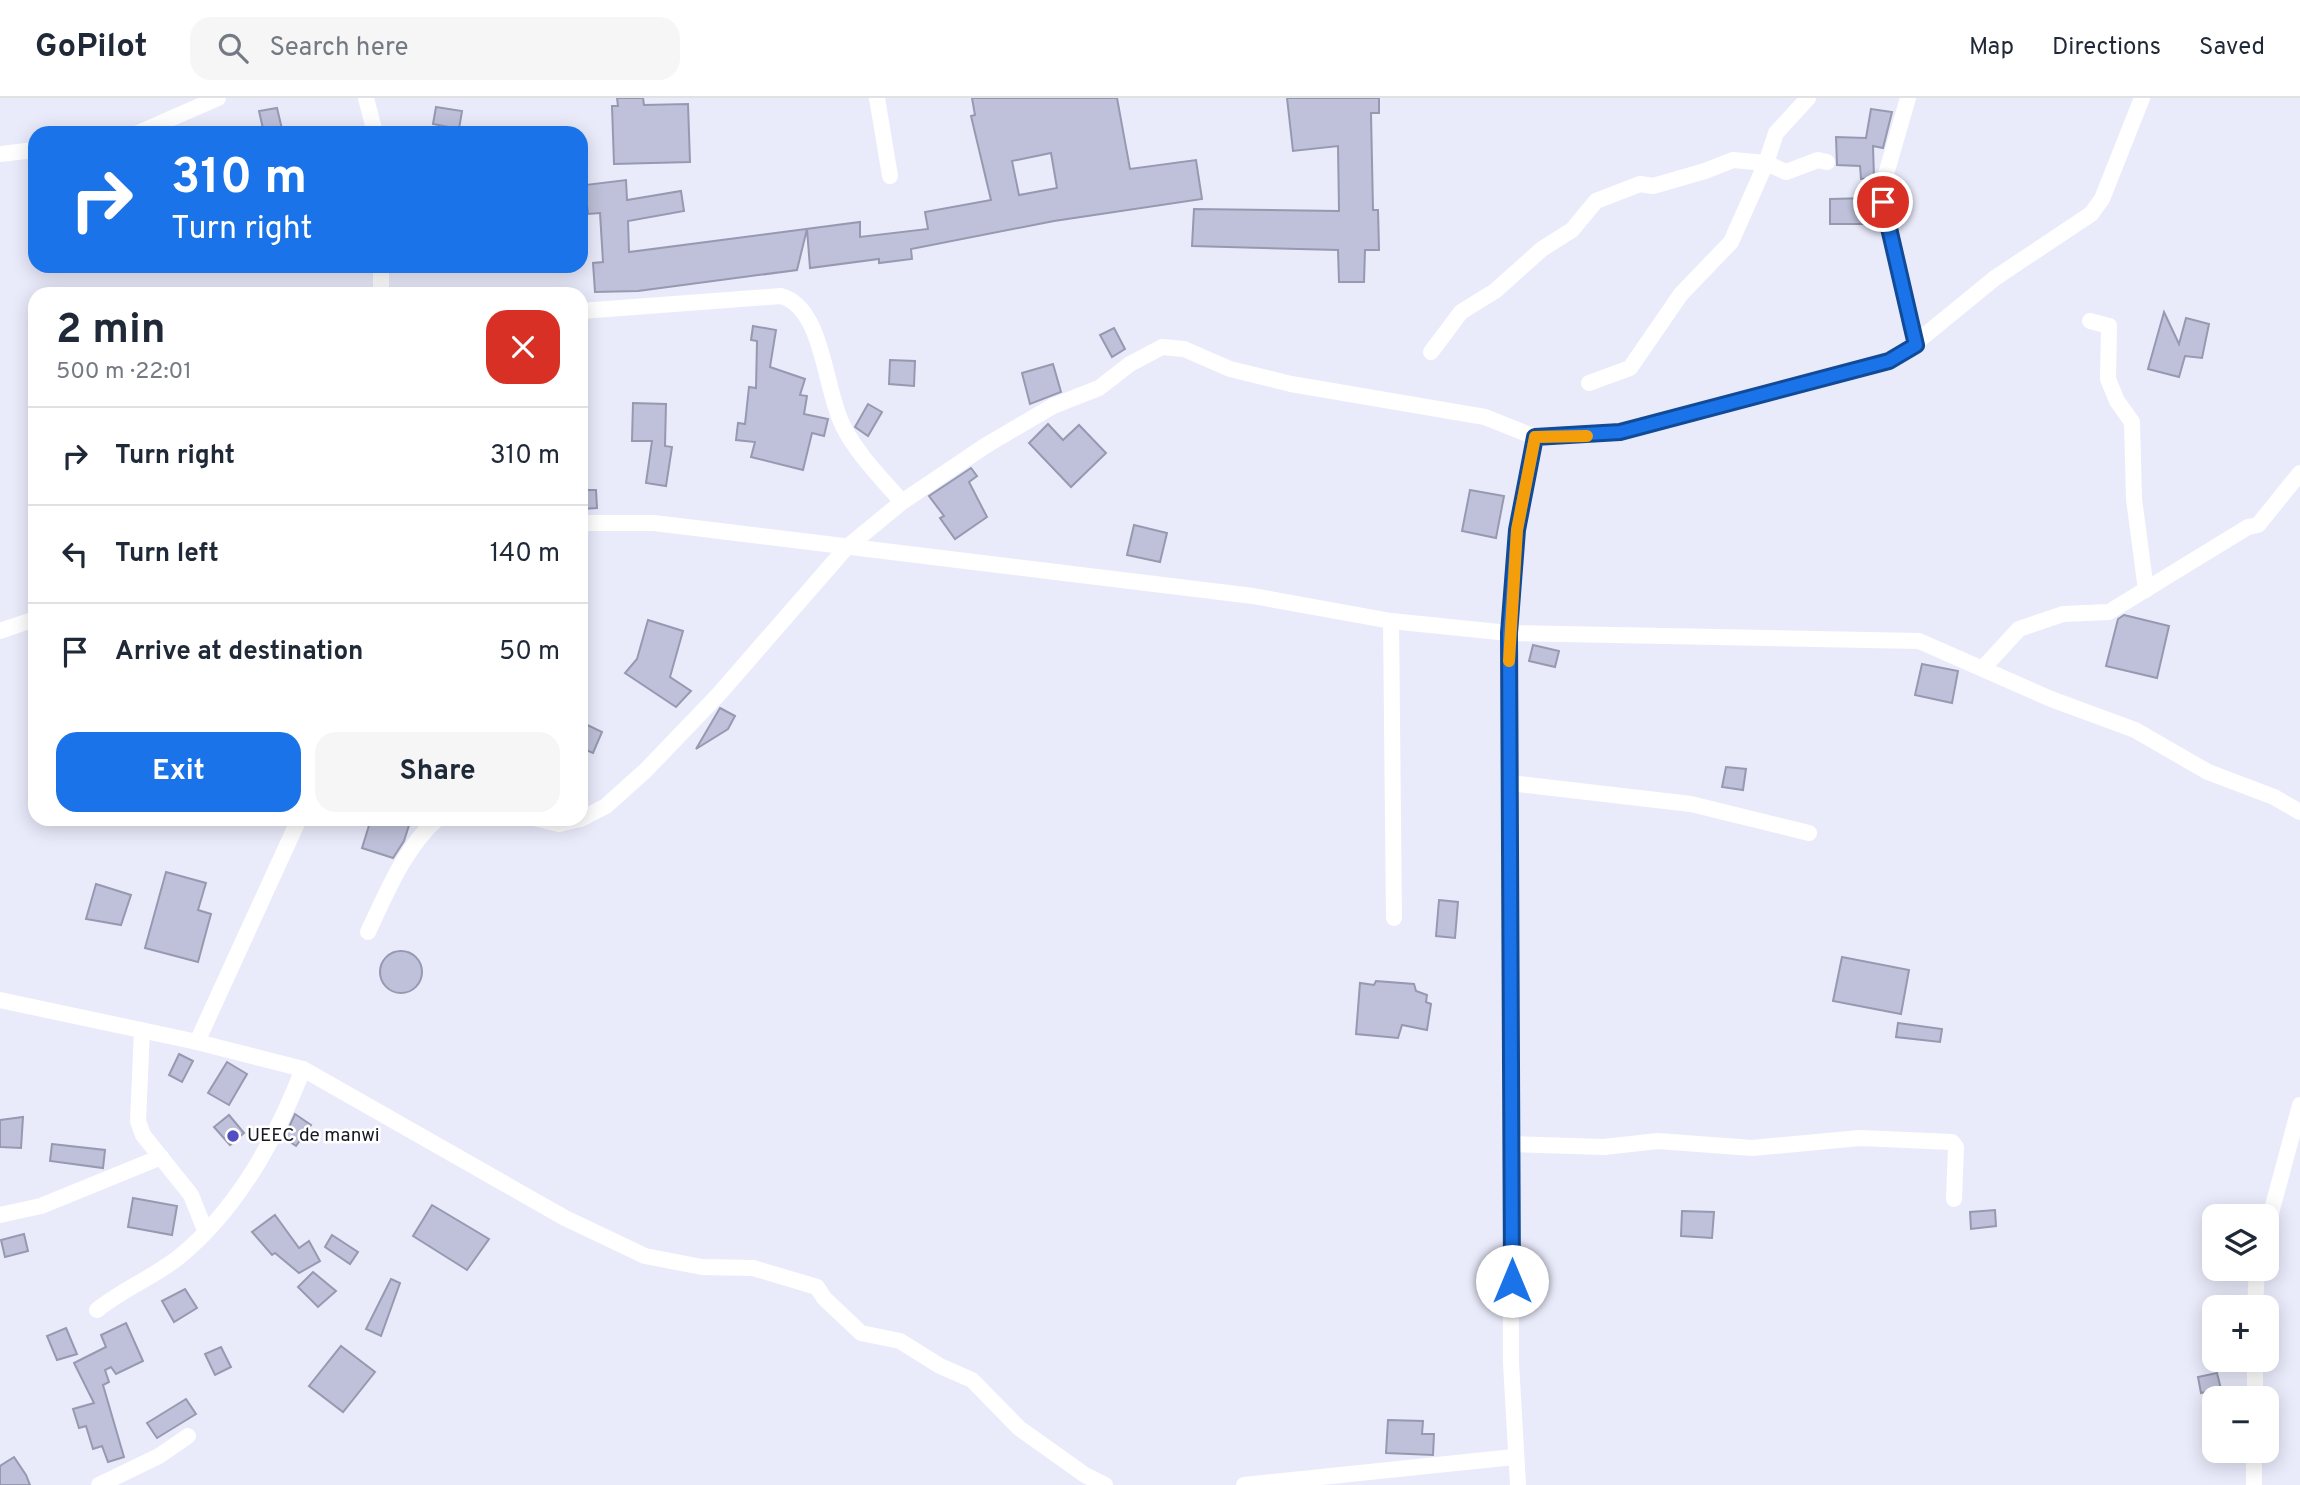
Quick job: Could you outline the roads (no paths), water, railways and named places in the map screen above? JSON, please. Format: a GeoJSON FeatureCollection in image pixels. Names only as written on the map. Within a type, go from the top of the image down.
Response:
{"type":"FeatureCollection","features":[{"type":"Feature","properties":{"kind":"street"},"geometry":{"type":"LineString","coordinates":[[154,126],[218,98]]}},
{"type":"Feature","properties":{"kind":"street"},"geometry":{"type":"LineString","coordinates":[[366,98],[373,126]]}},
{"type":"Feature","properties":{"kind":"street"},"geometry":{"type":"LineString","coordinates":[[877,98],[890,176]]}},
{"type":"Feature","properties":{"kind":"street"},"geometry":{"type":"LineString","coordinates":[[1589,383],[1630,368],[1681,294],[1731,242],[1766,163],[1776,133],[1808,98]]}},
{"type":"Feature","properties":{"kind":"street"},"geometry":{"type":"LineString","coordinates":[[1908,98],[1884,181],[1883,202],[1916,345]]}},
{"type":"Feature","properties":{"kind":"street"},"geometry":{"type":"LineString","coordinates":[[588,815],[606,806],[646,770],[719,694],[846,548],[902,502],[1020,424],[1076,395],[1098,388],[1130,364],[1162,347],[1184,349],[1243,374],[1485,417],[1535,437],[1620,432],[1683,417],[1889,361],[1916,345],[1995,278],[2091,214],[2102,199],[2142,98]]}},
{"type":"Feature","properties":{"kind":"street"},"geometry":{"type":"LineString","coordinates":[[0,154],[28,151]]}},
{"type":"Feature","properties":{"kind":"street"},"geometry":{"type":"LineString","coordinates":[[1431,352],[1461,312],[1495,291],[1542,249],[1572,230],[1596,201],[1640,184],[1653,186],[1733,160],[1766,163],[1786,172],[1818,160],[1827,162]]}},
{"type":"Feature","properties":{"kind":"street"},"geometry":{"type":"LineString","coordinates":[[588,310],[781,296],[793,299],[811,322],[843,427],[902,502]]}},
{"type":"Feature","properties":{"kind":"street"},"geometry":{"type":"LineString","coordinates":[[2090,321],[2109,326],[2108,379],[2117,401],[2132,422],[2134,499],[2146,590]]}},
{"type":"Feature","properties":{"kind":"street"},"geometry":{"type":"LineString","coordinates":[[1518,1485],[1514,1457],[1509,633],[1517,530],[1535,437]]}},
{"type":"Feature","properties":{"kind":"street"},"geometry":{"type":"LineString","coordinates":[[1983,668],[2019,629],[2063,614],[2109,612],[2248,527],[2258,525],[2300,473]]}},
{"type":"Feature","properties":{"kind":"street"},"geometry":{"type":"LineString","coordinates":[[588,523],[654,523],[1252,596],[1391,621],[1509,633],[1905,640],[1931,644],[2051,699],[2134,730],[2208,772],[2274,797],[2300,812]]}},
{"type":"Feature","properties":{"kind":"street"},"geometry":{"type":"LineString","coordinates":[[0,631],[28,621]]}},
{"type":"Feature","properties":{"kind":"street"},"geometry":{"type":"LineString","coordinates":[[1391,621],[1394,918]]}},
{"type":"Feature","properties":{"kind":"street"},"geometry":{"type":"LineString","coordinates":[[1510,783],[1691,804],[1809,833]]}},
{"type":"Feature","properties":{"kind":"street"},"geometry":{"type":"LineString","coordinates":[[197,1042],[296,826]]}},
{"type":"Feature","properties":{"kind":"street"},"geometry":{"type":"LineString","coordinates":[[368,932],[395,875],[421,833],[429,826]]}},
{"type":"Feature","properties":{"kind":"street"},"geometry":{"type":"LineString","coordinates":[[0,1000],[197,1042],[303,1069],[565,1218],[638,1253],[702,1267],[753,1268],[817,1287],[824,1298],[861,1333],[900,1341],[940,1367],[964,1376],[1019,1428],[1085,1475],[1105,1485]]}},
{"type":"Feature","properties":{"kind":"street"},"geometry":{"type":"LineString","coordinates":[[142,1030],[138,1121],[143,1135],[191,1195],[205,1230]]}},
{"type":"Feature","properties":{"kind":"street"},"geometry":{"type":"LineString","coordinates":[[97,1310],[179,1257],[221,1217],[240,1191],[278,1127],[303,1069]]}},
{"type":"Feature","properties":{"kind":"street"},"geometry":{"type":"LineString","coordinates":[[2274,1204],[2300,1105]]}},
{"type":"Feature","properties":{"kind":"street"},"geometry":{"type":"LineString","coordinates":[[1512,1144],[1604,1147],[1658,1141],[1752,1148],[1860,1138],[1952,1142],[1956,1147],[1954,1199]]}},
{"type":"Feature","properties":{"kind":"street"},"geometry":{"type":"LineString","coordinates":[[0,1216],[41,1206],[161,1157]]}},
{"type":"Feature","properties":{"kind":"street"},"geometry":{"type":"LineString","coordinates":[[99,1485],[159,1456],[188,1436]]}},
{"type":"Feature","properties":{"kind":"street"},"geometry":{"type":"LineString","coordinates":[[1244,1485],[1514,1457]]}},
{"type":"Feature","properties":{"kind":"street"},"geometry":{"type":"LineString","coordinates":[[2254,1463],[2254,1485]]}},
{"type":"Feature","properties":{"kind":"place","name":"UEEC de manwi"},"geometry":{"type":"Point","coordinates":[233,1136]}}]}
